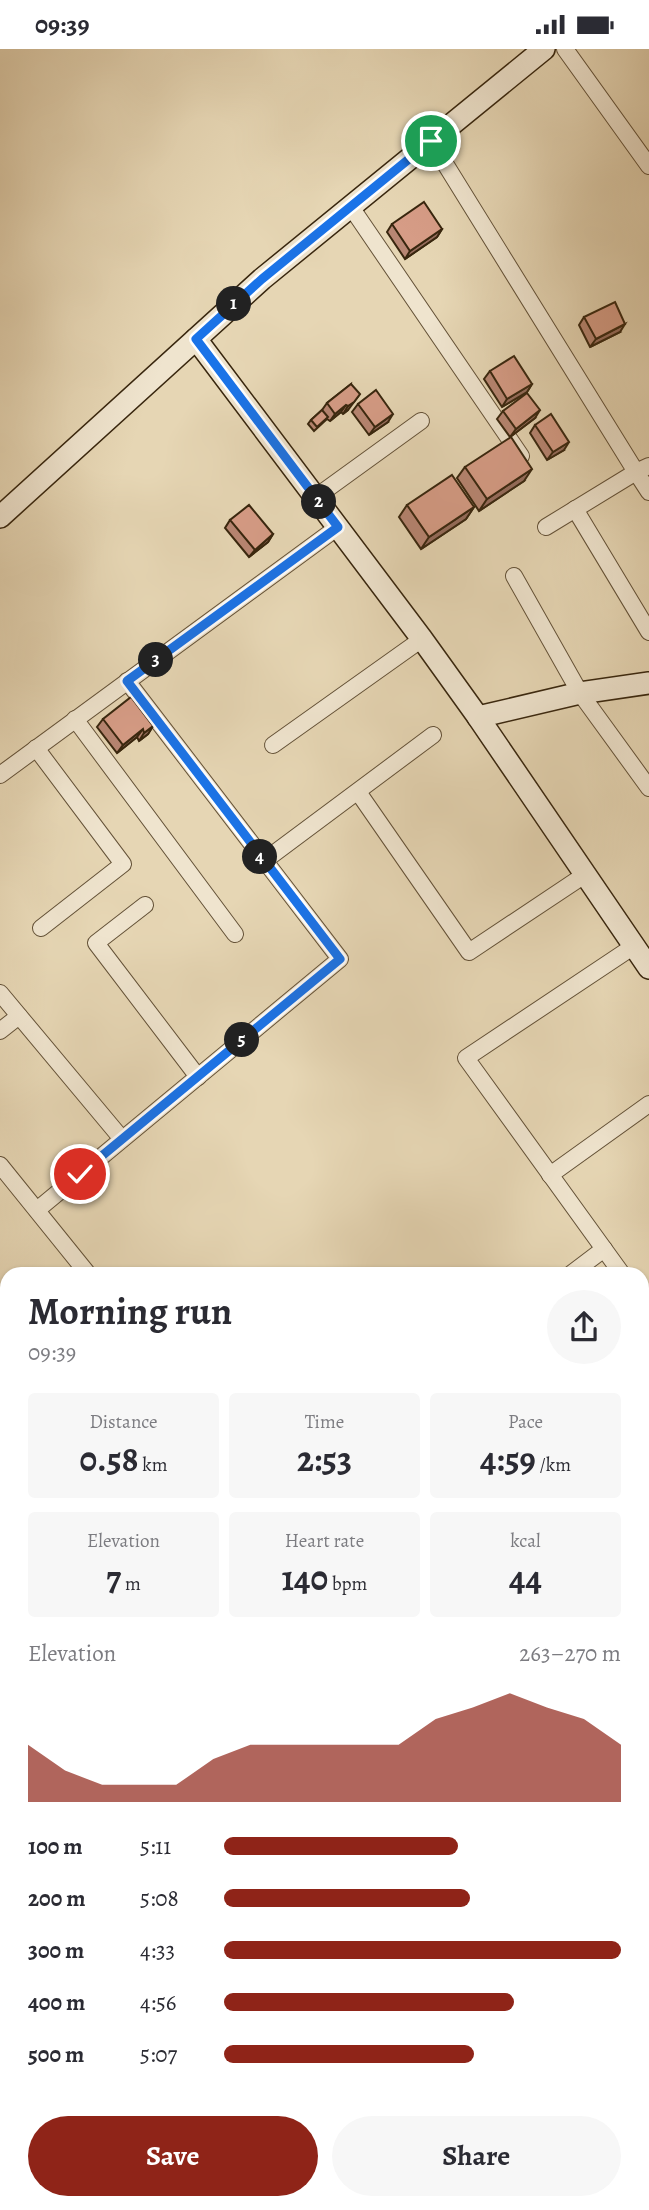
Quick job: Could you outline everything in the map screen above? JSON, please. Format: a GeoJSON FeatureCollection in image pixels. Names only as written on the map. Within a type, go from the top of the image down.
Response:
{"type":"FeatureCollection","features":[{"type":"Feature","properties":{"kind":"street"},"geometry":{"type":"LineString","coordinates":[[0,517],[262,279],[544,49]]}},
{"type":"Feature","properties":{"kind":"street"},"geometry":{"type":"LineString","coordinates":[[565,49],[649,166]]}},
{"type":"Feature","properties":{"kind":"street"},"geometry":{"type":"LineString","coordinates":[[431,141],[643,469],[649,492]]}},
{"type":"Feature","properties":{"kind":"street"},"geometry":{"type":"LineString","coordinates":[[351,207],[521,456]]}},
{"type":"Feature","properties":{"kind":"street"},"geometry":{"type":"LineString","coordinates":[[196,339],[422,639],[649,968]]}},
{"type":"Feature","properties":{"kind":"street"},"geometry":{"type":"LineString","coordinates":[[316,497],[421,421]]}},
{"type":"Feature","properties":{"kind":"street"},"geometry":{"type":"LineString","coordinates":[[546,527],[643,469]]}},
{"type":"Feature","properties":{"kind":"street"},"geometry":{"type":"LineString","coordinates":[[576,509],[649,632]]}},
{"type":"Feature","properties":{"kind":"street"},"geometry":{"type":"LineString","coordinates":[[0,775],[338,527]]}},
{"type":"Feature","properties":{"kind":"street"},"geometry":{"type":"LineString","coordinates":[[514,576],[580,693],[649,788]]}},
{"type":"Feature","properties":{"kind":"street"},"geometry":{"type":"LineString","coordinates":[[273,745],[422,639]]}},
{"type":"Feature","properties":{"kind":"street"},"geometry":{"type":"LineString","coordinates":[[37,1210],[340,959],[127,681]]}},
{"type":"Feature","properties":{"kind":"street"},"geometry":{"type":"LineString","coordinates":[[478,717],[580,693],[649,683]]}},
{"type":"Feature","properties":{"kind":"street"},"geometry":{"type":"LineString","coordinates":[[75,719],[235,934]]}},
{"type":"Feature","properties":{"kind":"street"},"geometry":{"type":"LineString","coordinates":[[264,861],[433,735]]}},
{"type":"Feature","properties":{"kind":"street"},"geometry":{"type":"LineString","coordinates":[[36,748],[123,865],[41,927]]}},
{"type":"Feature","properties":{"kind":"street"},"geometry":{"type":"LineString","coordinates":[[358,792],[468,952],[586,874]]}},
{"type":"Feature","properties":{"kind":"street"},"geometry":{"type":"LineString","coordinates":[[145,905],[96,943],[198,1077]]}},
{"type":"Feature","properties":{"kind":"street"},"geometry":{"type":"LineString","coordinates":[[617,1267],[466,1058],[634,946]]}},
{"type":"Feature","properties":{"kind":"street"},"geometry":{"type":"LineString","coordinates":[[0,993],[122,1139]]}},
{"type":"Feature","properties":{"kind":"street"},"geometry":{"type":"LineString","coordinates":[[0,1031],[19,1016]]}},
{"type":"Feature","properties":{"kind":"street"},"geometry":{"type":"LineString","coordinates":[[550,1175],[649,1104]]}},
{"type":"Feature","properties":{"kind":"street"},"geometry":{"type":"LineString","coordinates":[[0,1165],[82,1267]]}},
{"type":"Feature","properties":{"kind":"street"},"geometry":{"type":"LineString","coordinates":[[580,1267],[604,1249]]}},
{"type":"Feature","properties":{"kind":"building"},"geometry":{"type":"Polygon","coordinates":[[[424,202],[442,229],[410,251],[392,224],[424,202]]]}},
{"type":"Feature","properties":{"kind":"building"},"geometry":{"type":"Polygon","coordinates":[[[615,302],[625,324],[596,339],[584,317],[615,302]]]}},
{"type":"Feature","properties":{"kind":"building"},"geometry":{"type":"Polygon","coordinates":[[[514,356],[532,384],[507,399],[490,371],[514,356]]]}},
{"type":"Feature","properties":{"kind":"building"},"geometry":{"type":"Polygon","coordinates":[[[351,384],[360,394],[354,402],[335,414],[327,403],[351,384]]]}},
{"type":"Feature","properties":{"kind":"building"},"geometry":{"type":"Polygon","coordinates":[[[376,390],[393,414],[375,427],[358,404],[376,390]]]}},
{"type":"Feature","properties":{"kind":"building"},"geometry":{"type":"Polygon","coordinates":[[[527,393],[540,410],[516,429],[503,411],[527,393]]]}},
{"type":"Feature","properties":{"kind":"building"},"geometry":{"type":"Polygon","coordinates":[[[322,410],[328,417],[317,427],[311,420],[322,410]]]}},
{"type":"Feature","properties":{"kind":"building"},"geometry":{"type":"Polygon","coordinates":[[[551,414],[569,442],[553,452],[535,425],[551,414]]]}},
{"type":"Feature","properties":{"kind":"building"},"geometry":{"type":"Polygon","coordinates":[[[511,437],[532,469],[487,499],[465,467],[511,437]]]}},
{"type":"Feature","properties":{"kind":"building"},"geometry":{"type":"Polygon","coordinates":[[[452,475],[474,507],[429,537],[407,505],[452,475]]]}},
{"type":"Feature","properties":{"kind":"building"},"geometry":{"type":"Polygon","coordinates":[[[249,505],[273,534],[255,550],[230,520],[249,505]]]}},
{"type":"Feature","properties":{"kind":"building"},"geometry":{"type":"Polygon","coordinates":[[[131,697],[153,726],[144,733],[143,729],[123,745],[103,719],[131,697]]]}},
{"type":"Feature","properties":{"kind":"route"},"geometry":{"type":"LineString","coordinates":[[80,1174],[340,959],[127,681],[338,527],[196,339],[262,279],[431,141]]}}]}
